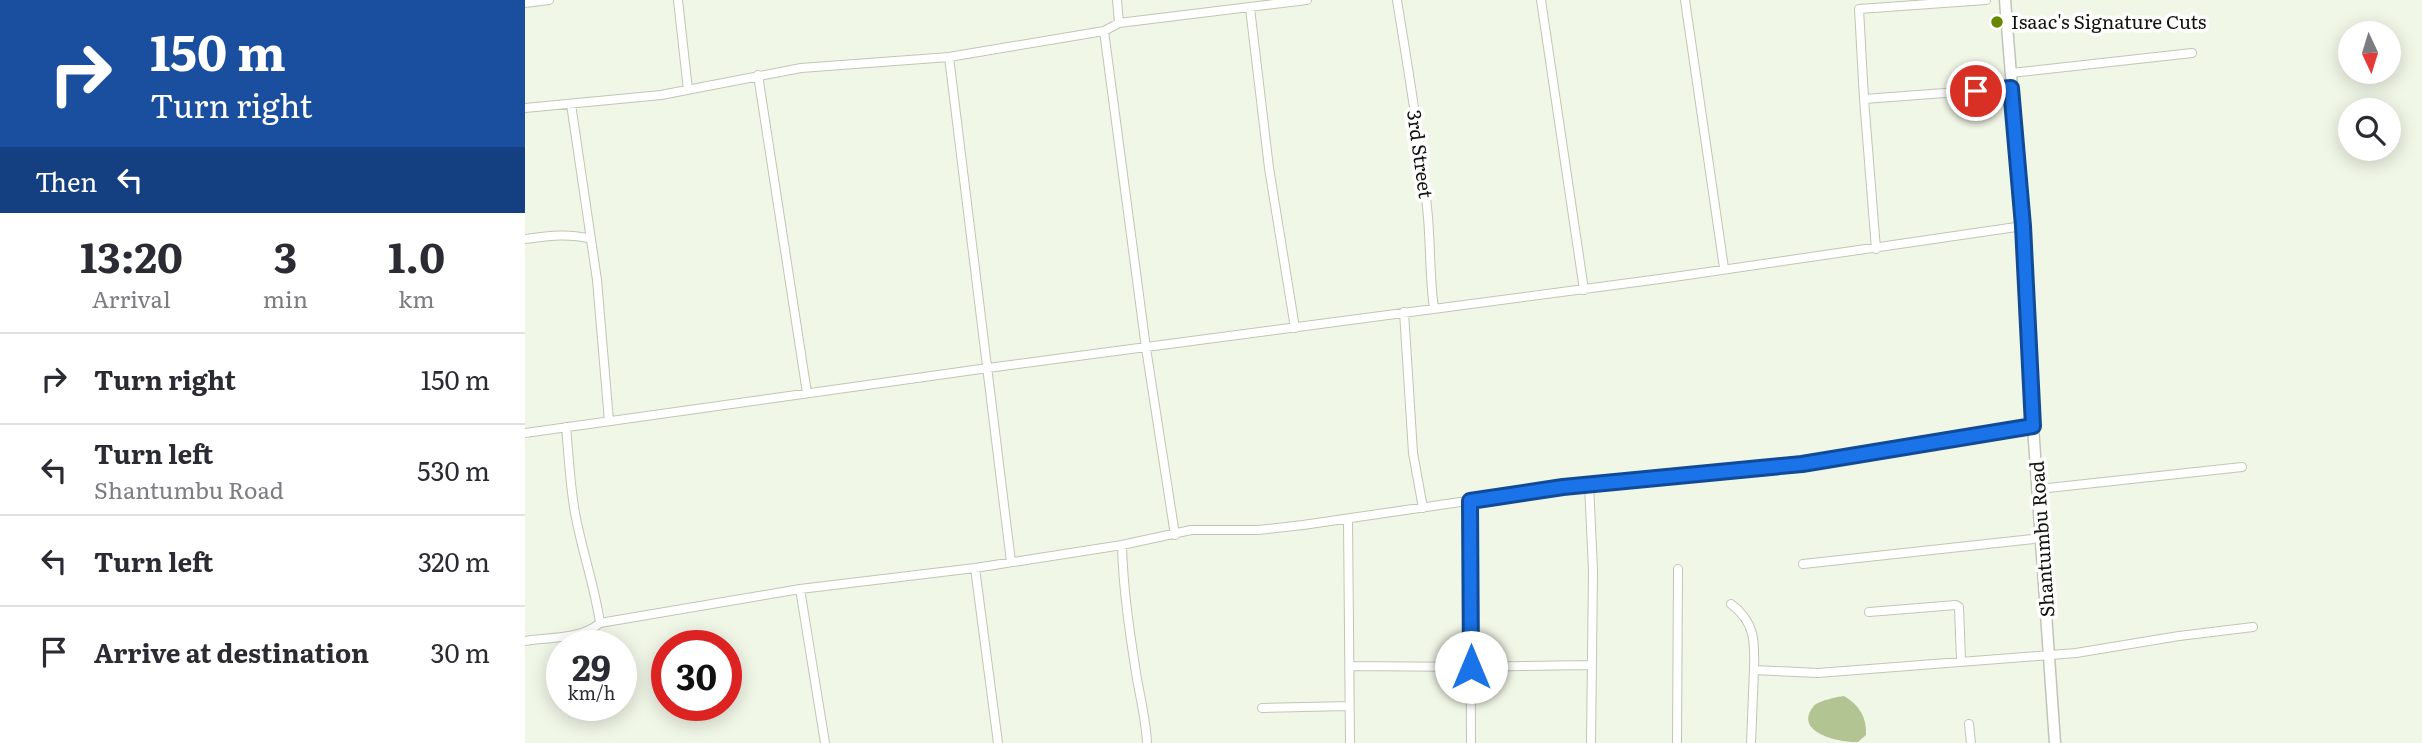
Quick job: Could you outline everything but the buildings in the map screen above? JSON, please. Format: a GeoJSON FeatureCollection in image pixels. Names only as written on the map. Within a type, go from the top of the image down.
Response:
{"type":"FeatureCollection","features":[{"type":"Feature","properties":{"kind":"street"},"geometry":{"type":"LineString","coordinates":[[525,3],[549,0]]}},
{"type":"Feature","properties":{"kind":"street"},"geometry":{"type":"LineString","coordinates":[[678,0],[688,90]]}},
{"type":"Feature","properties":{"kind":"street"},"geometry":{"type":"LineString","coordinates":[[1117,0],[1119,23]]}},
{"type":"Feature","properties":{"kind":"street"},"geometry":{"type":"LineString","coordinates":[[525,108],[688,90],[801,68],[949,57],[1104,30],[1119,23],[1307,0]]}},
{"type":"Feature","properties":{"kind":"street","name":"3rd Street"},"geometry":{"type":"LineString","coordinates":[[1397,0],[1417,121],[1428,214],[1430,283],[1434,308]]}},
{"type":"Feature","properties":{"kind":"street"},"geometry":{"type":"LineString","coordinates":[[1541,0],[1584,290]]}},
{"type":"Feature","properties":{"kind":"street"},"geometry":{"type":"LineString","coordinates":[[1685,0],[1724,268]]}},
{"type":"Feature","properties":{"kind":"street"},"geometry":{"type":"LineString","coordinates":[[1876,249],[1859,9],[1986,0]]}},
{"type":"Feature","properties":{"kind":"street","name":"Shantumbu Road"},"geometry":{"type":"LineString","coordinates":[[2005,0],[2023,226],[2033,426],[2055,743]]}},
{"type":"Feature","properties":{"kind":"street"},"geometry":{"type":"LineString","coordinates":[[1250,8],[1255,62],[1294,328]]}},
{"type":"Feature","properties":{"kind":"street"},"geometry":{"type":"LineString","coordinates":[[1104,30],[1146,348],[1175,535]]}},
{"type":"Feature","properties":{"kind":"street"},"geometry":{"type":"LineString","coordinates":[[2011,73],[2192,53]]}},
{"type":"Feature","properties":{"kind":"street"},"geometry":{"type":"LineString","coordinates":[[949,57],[1011,562]]}},
{"type":"Feature","properties":{"kind":"street"},"geometry":{"type":"LineString","coordinates":[[758,75],[807,393]]}},
{"type":"Feature","properties":{"kind":"street"},"geometry":{"type":"LineString","coordinates":[[1864,99],[2011,88]]}},
{"type":"Feature","properties":{"kind":"street"},"geometry":{"type":"LineString","coordinates":[[571,104],[591,239],[609,421]]}},
{"type":"Feature","properties":{"kind":"street"},"geometry":{"type":"LineString","coordinates":[[525,433],[988,368],[1584,290],[2023,226]]}},
{"type":"Feature","properties":{"kind":"street"},"geometry":{"type":"LineString","coordinates":[[525,239],[550,234],[591,239]]}},
{"type":"Feature","properties":{"kind":"street"},"geometry":{"type":"LineString","coordinates":[[1404,312],[1413,453],[1423,508]]}},
{"type":"Feature","properties":{"kind":"street"},"geometry":{"type":"LineString","coordinates":[[525,641],[567,636],[593,629],[600,623],[800,589],[975,569],[1122,545],[1191,530],[1258,530],[1590,485],[1802,464],[2033,426]]}},
{"type":"Feature","properties":{"kind":"street"},"geometry":{"type":"LineString","coordinates":[[566,427],[576,515],[600,623]]}},
{"type":"Feature","properties":{"kind":"street"},"geometry":{"type":"LineString","coordinates":[[2039,489],[2242,467]]}},
{"type":"Feature","properties":{"kind":"street"},"geometry":{"type":"LineString","coordinates":[[1590,485],[1593,570],[1591,743]]}},
{"type":"Feature","properties":{"kind":"street"},"geometry":{"type":"LineString","coordinates":[[1470,501],[1471,743]]}},
{"type":"Feature","properties":{"kind":"street"},"geometry":{"type":"LineString","coordinates":[[1349,519],[1350,743]]}},
{"type":"Feature","properties":{"kind":"street"},"geometry":{"type":"LineString","coordinates":[[1803,564],[2042,538]]}},
{"type":"Feature","properties":{"kind":"street"},"geometry":{"type":"LineString","coordinates":[[1122,545],[1123,577],[1147,743]]}},
{"type":"Feature","properties":{"kind":"street"},"geometry":{"type":"LineString","coordinates":[[975,569],[998,743]]}},
{"type":"Feature","properties":{"kind":"street"},"geometry":{"type":"LineString","coordinates":[[1677,743],[1678,569]]}},
{"type":"Feature","properties":{"kind":"street"},"geometry":{"type":"LineString","coordinates":[[800,589],[825,743]]}},
{"type":"Feature","properties":{"kind":"street"},"geometry":{"type":"LineString","coordinates":[[1731,604],[1750,622],[1755,653],[1751,743]]}},
{"type":"Feature","properties":{"kind":"street"},"geometry":{"type":"LineString","coordinates":[[1869,612],[1956,605],[1959,607],[1961,660]]}},
{"type":"Feature","properties":{"kind":"street"},"geometry":{"type":"LineString","coordinates":[[1754,670],[1818,673],[2076,653],[2253,627]]}},
{"type":"Feature","properties":{"kind":"street"},"geometry":{"type":"LineString","coordinates":[[1350,666],[1591,665]]}},
{"type":"Feature","properties":{"kind":"street"},"geometry":{"type":"LineString","coordinates":[[1262,708],[1349,706]]}},
{"type":"Feature","properties":{"kind":"street"},"geometry":{"type":"LineString","coordinates":[[1969,724],[1971,743]]}},
{"type":"Feature","properties":{"kind":"shaded area"},"geometry":{"type":"Polygon","coordinates":[[[1844,696],[1854,703],[1863,717],[1866,735],[1858,742],[1841,741],[1822,735],[1809,724],[1808,716],[1815,705],[1844,696]]]}},
{"type":"Feature","properties":{"kind":"place","name":"Isaac's Signature Cuts"},"geometry":{"type":"Point","coordinates":[1997,22]}},
{"type":"Feature","properties":{"kind":"route"},"geometry":{"type":"LineString","coordinates":[[1471,667],[1470,501],[1563,487],[1802,464],[2033,426],[2023,226],[2011,88],[1976,91]]}}]}
